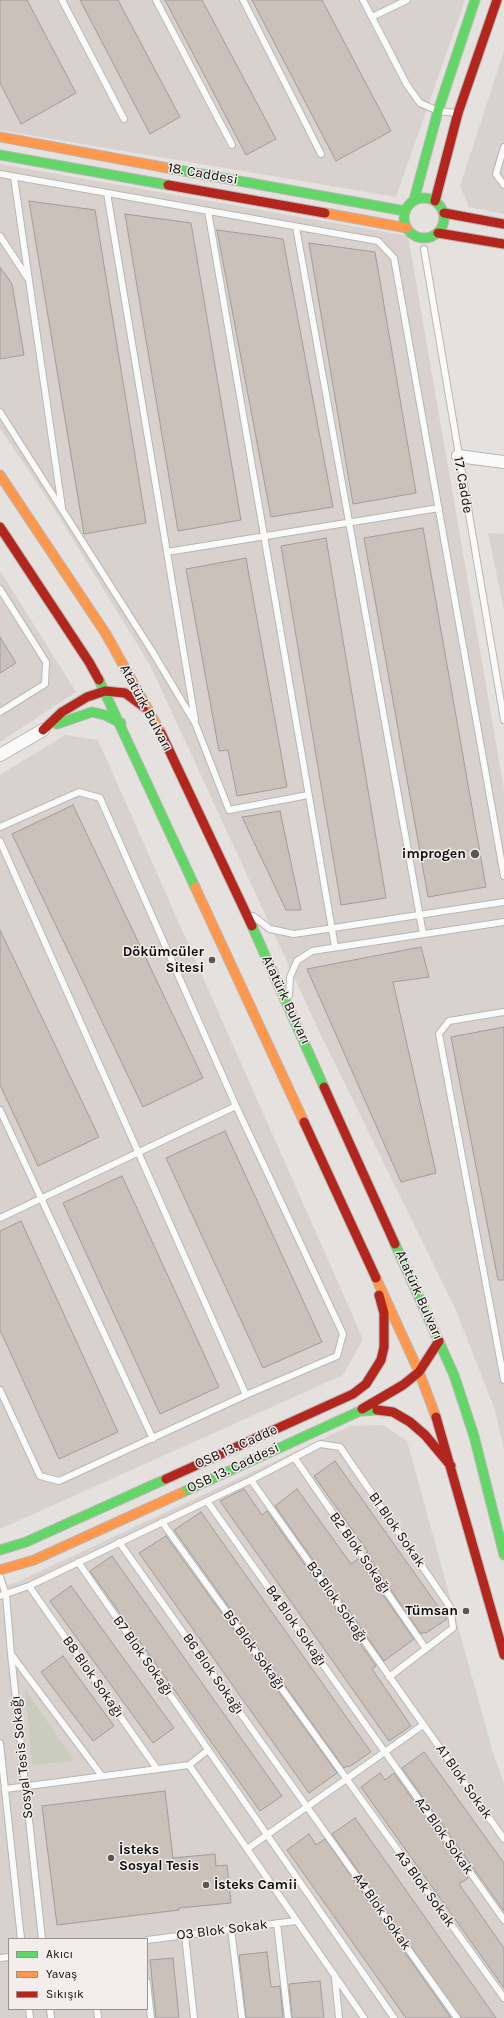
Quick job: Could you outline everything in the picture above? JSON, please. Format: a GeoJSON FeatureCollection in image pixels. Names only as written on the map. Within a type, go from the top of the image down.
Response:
{"type":"FeatureCollection","features":[{"type":"Feature","properties":{"kind":"street"},"geometry":{"type":"LineString","coordinates":[[414,200],[424,198],[435,201],[444,213],[444,223],[424,250],[415,236],[407,228],[404,217],[405,211],[414,200],[438,111],[476,0]]}},
{"type":"Feature","properties":{"kind":"street"},"geometry":{"type":"LineString","coordinates":[[435,201],[458,113],[496,0]]}},
{"type":"Feature","properties":{"kind":"street","name":"18. Caddesi"},"geometry":{"type":"LineString","coordinates":[[0,137],[405,211]]}},
{"type":"Feature","properties":{"kind":"street"},"geometry":{"type":"LineString","coordinates":[[0,155],[407,228]]}},
{"type":"Feature","properties":{"kind":"street"},"geometry":{"type":"LineString","coordinates":[[444,213],[504,224]]}},
{"type":"Feature","properties":{"kind":"street"},"geometry":{"type":"LineString","coordinates":[[415,236],[422,238],[436,234],[504,244]]}},
{"type":"Feature","properties":{"kind":"street"},"geometry":{"type":"LineString","coordinates":[[458,456],[504,462]]}},
{"type":"Feature","properties":{"kind":"street","name":"Atatürk Bulvarı"},"geometry":{"type":"LineString","coordinates":[[0,475],[106,634],[151,713],[243,907],[454,1375],[474,1436],[504,1555]]}},
{"type":"Feature","properties":{"kind":"street","name":"Atatürk Bulvarı"},"geometry":{"type":"LineString","coordinates":[[0,527],[89,662],[121,723],[419,1372],[436,1416],[452,1467],[504,1655]]}},
{"type":"Feature","properties":{"kind":"street"},"geometry":{"type":"LineString","coordinates":[[43,730],[62,712],[87,697],[105,691],[125,693],[151,713]]}},
{"type":"Feature","properties":{"kind":"street"},"geometry":{"type":"LineString","coordinates":[[0,755],[43,730],[92,712],[105,715],[121,723]]}},
{"type":"Feature","properties":{"kind":"street","name":"OSB 13. Cadde"},"geometry":{"type":"LineString","coordinates":[[0,1550],[26,1542],[353,1394],[366,1384],[381,1360],[384,1347],[384,1313],[375,1277]]}},
{"type":"Feature","properties":{"kind":"street"},"geometry":{"type":"LineString","coordinates":[[360,1410],[403,1385],[419,1372],[439,1341]]}},
{"type":"Feature","properties":{"kind":"street","name":"OSB 13. Caddesi"},"geometry":{"type":"LineString","coordinates":[[0,1570],[34,1560],[360,1410],[393,1412],[410,1422],[425,1435],[452,1467]]}},
{"type":"Feature","properties":{"kind":"lane"},"geometry":{"type":"LineString","coordinates":[[62,0],[124,119]]}},
{"type":"Feature","properties":{"kind":"lane"},"geometry":{"type":"LineString","coordinates":[[156,0],[232,145]]}},
{"type":"Feature","properties":{"kind":"lane"},"geometry":{"type":"LineString","coordinates":[[242,0],[321,154]]}},
{"type":"Feature","properties":{"kind":"lane"},"geometry":{"type":"LineString","coordinates":[[363,0],[407,85],[420,103],[438,111],[458,113]]}},
{"type":"Feature","properties":{"kind":"lane"},"geometry":{"type":"LineString","coordinates":[[372,17],[407,0]]}},
{"type":"Feature","properties":{"kind":"lane"},"geometry":{"type":"LineString","coordinates":[[504,147],[496,174],[504,185]]}},
{"type":"Feature","properties":{"kind":"lane"},"geometry":{"type":"LineString","coordinates":[[0,174],[378,241],[394,258],[504,876]]}},
{"type":"Feature","properties":{"kind":"lane"},"geometry":{"type":"LineString","coordinates":[[14,177],[63,511]]}},
{"type":"Feature","properties":{"kind":"lane"},"geometry":{"type":"LineString","coordinates":[[107,193],[196,723],[229,810],[308,795]]}},
{"type":"Feature","properties":{"kind":"lane"},"geometry":{"type":"LineString","coordinates":[[208,211],[335,947]]}},
{"type":"Feature","properties":{"kind":"lane"},"geometry":{"type":"LineString","coordinates":[[296,227],[423,934]]}},
{"type":"Feature","properties":{"kind":"lane"},"geometry":{"type":"LineString","coordinates":[[0,236],[29,280]]}},
{"type":"Feature","properties":{"kind":"lane","name":"17. Cadde"},"geometry":{"type":"LineString","coordinates":[[424,250],[458,456],[502,694],[504,720]]}},
{"type":"Feature","properties":{"kind":"lane"},"geometry":{"type":"LineString","coordinates":[[0,412],[196,723]]}},
{"type":"Feature","properties":{"kind":"lane"},"geometry":{"type":"LineString","coordinates":[[167,552],[439,508]]}},
{"type":"Feature","properties":{"kind":"lane"},"geometry":{"type":"LineString","coordinates":[[0,588],[46,662],[45,684],[0,712]]}},
{"type":"Feature","properties":{"kind":"lane"},"geometry":{"type":"LineString","coordinates":[[0,827],[79,792],[100,798],[236,1106],[343,1334],[337,1356],[246,1395],[59,1481],[40,1476],[0,1390]]}},
{"type":"Feature","properties":{"kind":"lane"},"geometry":{"type":"LineString","coordinates":[[0,841],[246,1395]]}},
{"type":"Feature","properties":{"kind":"lane"},"geometry":{"type":"LineString","coordinates":[[243,907],[270,930],[294,934],[504,902]]}},
{"type":"Feature","properties":{"kind":"lane"},"geometry":{"type":"LineString","coordinates":[[289,1007],[290,977],[298,960],[312,951],[504,922]]}},
{"type":"Feature","properties":{"kind":"lane"},"geometry":{"type":"LineString","coordinates":[[504,1012],[449,1021],[439,1034],[504,1380]]}},
{"type":"Feature","properties":{"kind":"lane"},"geometry":{"type":"LineString","coordinates":[[0,1218],[236,1106]]}},
{"type":"Feature","properties":{"kind":"lane"},"geometry":{"type":"LineString","coordinates":[[0,1110],[153,1439]]}},
{"type":"Feature","properties":{"kind":"lane","name":"B1 Blok Sokak"},"geometry":{"type":"LineString","coordinates":[[294,1457],[320,1444],[340,1447],[450,1607],[453,1628],[426,1649]]}},
{"type":"Feature","properties":{"kind":"lane"},"geometry":{"type":"LineString","coordinates":[[3,1595],[29,1586],[207,1501],[294,1457]]}},
{"type":"Feature","properties":{"kind":"lane","name":"B2 Blok Sokağı"},"geometry":{"type":"LineString","coordinates":[[294,1457],[426,1649]]}},
{"type":"Feature","properties":{"kind":"lane","name":"B3 Blok Sokağı"},"geometry":{"type":"LineString","coordinates":[[250,1480],[423,1725]]}},
{"type":"Feature","properties":{"kind":"lane","name":"B4 Blok Sokağı"},"geometry":{"type":"LineString","coordinates":[[207,1501],[385,1752]]}},
{"type":"Feature","properties":{"kind":"lane","name":"B5 Blok Sokağı"},"geometry":{"type":"LineString","coordinates":[[162,1522],[346,1779]]}},
{"type":"Feature","properties":{"kind":"lane","name":"B6 Blok Sokağı"},"geometry":{"type":"LineString","coordinates":[[119,1542],[307,1807]]}},
{"type":"Feature","properties":{"kind":"lane","name":"B7 Blok Sokağı"},"geometry":{"type":"LineString","coordinates":[[78,1562],[394,2018]]}},
{"type":"Feature","properties":{"kind":"lane","name":"Sosyal Tesis Sokağı"},"geometry":{"type":"LineString","coordinates":[[0,1577],[11,1654],[42,1938]]}},
{"type":"Feature","properties":{"kind":"lane","name":"B8 Blok Sokağı"},"geometry":{"type":"LineString","coordinates":[[29,1586],[157,1768]]}},
{"type":"Feature","properties":{"kind":"lane"},"geometry":{"type":"LineString","coordinates":[[389,1677],[426,1649]]}},
{"type":"Feature","properties":{"kind":"lane"},"geometry":{"type":"LineString","coordinates":[[11,1654],[102,1776]]}},
{"type":"Feature","properties":{"kind":"lane"},"geometry":{"type":"LineString","coordinates":[[247,1849],[423,1725]]}},
{"type":"Feature","properties":{"kind":"lane","name":"A1 Blok Sokak"},"geometry":{"type":"LineString","coordinates":[[423,1725],[504,1839]]}},
{"type":"Feature","properties":{"kind":"lane","name":"Sosyal Tesis Sokağı"},"geometry":{"type":"LineString","coordinates":[[0,1743],[21,1938]]}},
{"type":"Feature","properties":{"kind":"lane"},"geometry":{"type":"LineString","coordinates":[[6,1789],[189,1765],[208,1750]]}},
{"type":"Feature","properties":{"kind":"lane","name":"A2 Blok Sokak"},"geometry":{"type":"LineString","coordinates":[[385,1752],[504,1920]]}},
{"type":"Feature","properties":{"kind":"lane"},"geometry":{"type":"LineString","coordinates":[[189,1765],[364,2018]]}},
{"type":"Feature","properties":{"kind":"lane","name":"A3 Blok Sokak"},"geometry":{"type":"LineString","coordinates":[[346,1779],[504,1998]]}},
{"type":"Feature","properties":{"kind":"lane","name":"A4 Blok Sokak"},"geometry":{"type":"LineString","coordinates":[[307,1807],[457,2018]]}},
{"type":"Feature","properties":{"kind":"lane","name":"O3 Blok Sokak"},"geometry":{"type":"LineString","coordinates":[[148,1940],[296,1921]]}},
{"type":"Feature","properties":{"kind":"lane"},"geometry":{"type":"LineString","coordinates":[[277,1923],[288,2018]]}},
{"type":"Feature","properties":{"kind":"lane"},"geometry":{"type":"LineString","coordinates":[[231,1929],[242,2018]]}},
{"type":"Feature","properties":{"kind":"lane"},"geometry":{"type":"LineString","coordinates":[[185,1935],[194,2018]]}},
{"type":"Feature","properties":{"kind":"lane"},"geometry":{"type":"LineString","coordinates":[[335,1976],[339,2018]]}},
{"type":"Feature","properties":{"kind":"lane"},"geometry":{"type":"LineString","coordinates":[[148,1991],[151,2018]]}},
{"type":"Feature","properties":{"kind":"shaded area"},"geometry":{"type":"Polygon","coordinates":[[[0,0],[465,0],[396,197],[0,130],[0,0]]]}},
{"type":"Feature","properties":{"kind":"shaded area"},"geometry":{"type":"Polygon","coordinates":[[[504,51],[504,214],[469,207],[460,186],[504,51]]]}},
{"type":"Feature","properties":{"kind":"shaded area"},"geometry":{"type":"Polygon","coordinates":[[[0,164],[408,236],[504,789],[504,1450],[495,1410],[455,1308],[318,1029],[150,665],[53,507],[0,428],[0,164]]]}},
{"type":"Feature","properties":{"kind":"shaded area"},"geometry":{"type":"Polygon","coordinates":[[[488,533],[504,534],[504,610],[488,533]]]}},
{"type":"Feature","properties":{"kind":"shaded area"},"geometry":{"type":"Polygon","coordinates":[[[0,571],[76,692],[0,742],[0,571]]]}},
{"type":"Feature","properties":{"kind":"shaded area"},"geometry":{"type":"Polygon","coordinates":[[[65,735],[98,740],[363,1339],[343,1375],[0,1529],[0,775],[65,735]]]}},
{"type":"Feature","properties":{"kind":"shaded area"},"geometry":{"type":"Polygon","coordinates":[[[383,1425],[407,1441],[493,1753],[504,1783],[504,2018],[0,2018],[0,1587],[15,1583],[350,1426],[383,1425]]]}},
{"type":"Feature","properties":{"kind":"green space"},"geometry":{"type":"Polygon","coordinates":[[[25,1689],[74,1761],[32,1765],[25,1689]]]}},
{"type":"Feature","properties":{"kind":"building"},"geometry":{"type":"Polygon","coordinates":[[[0,0],[27,0],[76,93],[21,124],[0,83],[0,0]]]}},
{"type":"Feature","properties":{"kind":"building"},"geometry":{"type":"Polygon","coordinates":[[[80,0],[118,0],[180,117],[150,134],[80,0]]]}},
{"type":"Feature","properties":{"kind":"building"},"geometry":{"type":"Polygon","coordinates":[[[165,0],[202,0],[276,139],[246,155],[165,0]]]}},
{"type":"Feature","properties":{"kind":"building"},"geometry":{"type":"Polygon","coordinates":[[[252,0],[322,0],[391,131],[336,161],[252,0]]]}},
{"type":"Feature","properties":{"kind":"building"},"geometry":{"type":"Polygon","coordinates":[[[29,201],[95,210],[146,523],[84,534],[29,201]]]}},
{"type":"Feature","properties":{"kind":"building"},"geometry":{"type":"Polygon","coordinates":[[[125,214],[191,223],[241,520],[178,531],[125,214]]]}},
{"type":"Feature","properties":{"kind":"building"},"geometry":{"type":"Polygon","coordinates":[[[217,230],[283,239],[333,507],[271,517],[217,230]]]}},
{"type":"Feature","properties":{"kind":"building"},"geometry":{"type":"Polygon","coordinates":[[[309,243],[375,252],[416,493],[353,504],[309,243]]]}},
{"type":"Feature","properties":{"kind":"building"},"geometry":{"type":"Polygon","coordinates":[[[0,267],[12,284],[24,355],[0,359],[0,267]]]}},
{"type":"Feature","properties":{"kind":"building"},"geometry":{"type":"Polygon","coordinates":[[[423,528],[486,887],[428,897],[364,538],[423,528]]]}},
{"type":"Feature","properties":{"kind":"building"},"geometry":{"type":"Polygon","coordinates":[[[326,538],[386,898],[341,905],[281,546],[326,538]]]}},
{"type":"Feature","properties":{"kind":"building"},"geometry":{"type":"Polygon","coordinates":[[[246,558],[287,787],[237,796],[228,750],[219,751],[186,569],[246,558]]]}},
{"type":"Feature","properties":{"kind":"building"},"geometry":{"type":"Polygon","coordinates":[[[0,637],[16,663],[0,673],[0,637]]]}},
{"type":"Feature","properties":{"kind":"building"},"geometry":{"type":"Polygon","coordinates":[[[73,805],[203,1078],[143,1107],[12,834],[73,805]]]}},
{"type":"Feature","properties":{"kind":"building"},"geometry":{"type":"Polygon","coordinates":[[[280,811],[301,910],[286,910],[242,817],[280,811]]]}},
{"type":"Feature","properties":{"kind":"building"},"geometry":{"type":"Polygon","coordinates":[[[0,930],[99,1137],[38,1166],[0,1085],[0,930]]]}},
{"type":"Feature","properties":{"kind":"building"},"geometry":{"type":"Polygon","coordinates":[[[421,947],[429,977],[393,982],[436,1173],[401,1182],[307,969],[421,947]]]}},
{"type":"Feature","properties":{"kind":"building"},"geometry":{"type":"Polygon","coordinates":[[[504,1027],[504,1280],[498,1280],[451,1037],[504,1027]]]}},
{"type":"Feature","properties":{"kind":"building"},"geometry":{"type":"Polygon","coordinates":[[[225,1131],[322,1342],[263,1368],[166,1158],[225,1131]]]}},
{"type":"Feature","properties":{"kind":"building"},"geometry":{"type":"Polygon","coordinates":[[[122,1176],[219,1387],[160,1414],[63,1203],[122,1176]]]}},
{"type":"Feature","properties":{"kind":"building"},"geometry":{"type":"Polygon","coordinates":[[[21,1221],[118,1432],[59,1459],[0,1330],[0,1231],[21,1221]]]}},
{"type":"Feature","properties":{"kind":"building"},"geometry":{"type":"Polygon","coordinates":[[[335,1461],[447,1619],[426,1633],[424,1632],[421,1634],[366,1553],[368,1552],[314,1476],[335,1461]]]}},
{"type":"Feature","properties":{"kind":"building"},"geometry":{"type":"Polygon","coordinates":[[[244,1489],[262,1515],[267,1511],[376,1666],[372,1669],[411,1726],[389,1741],[220,1501],[244,1489]]]}},
{"type":"Feature","properties":{"kind":"building"},"geometry":{"type":"Polygon","coordinates":[[[297,1489],[351,1564],[358,1559],[414,1639],[384,1661],[275,1506],[297,1489]]]}},
{"type":"Feature","properties":{"kind":"building"},"geometry":{"type":"Polygon","coordinates":[[[201,1512],[371,1752],[349,1767],[344,1768],[174,1530],[201,1512]]]}},
{"type":"Feature","properties":{"kind":"building"},"geometry":{"type":"Polygon","coordinates":[[[166,1536],[337,1773],[309,1793],[139,1553],[166,1536]]]}},
{"type":"Feature","properties":{"kind":"building"},"geometry":{"type":"Polygon","coordinates":[[[112,1556],[282,1796],[260,1811],[90,1571],[112,1556]]]}},
{"type":"Feature","properties":{"kind":"building"},"geometry":{"type":"Polygon","coordinates":[[[71,1586],[174,1728],[153,1743],[50,1601],[71,1586]]]}},
{"type":"Feature","properties":{"kind":"building"},"geometry":{"type":"Polygon","coordinates":[[[63,1656],[114,1726],[93,1741],[41,1672],[63,1656]]]}},
{"type":"Feature","properties":{"kind":"building"},"geometry":{"type":"Polygon","coordinates":[[[424,1752],[504,1863],[504,1911],[402,1768],[424,1752]]]}},
{"type":"Feature","properties":{"kind":"building"},"geometry":{"type":"Polygon","coordinates":[[[380,1773],[385,1780],[394,1773],[468,1878],[459,1884],[504,1948],[504,1988],[361,1787],[380,1773]]]}},
{"type":"Feature","properties":{"kind":"building","name":"İsteks Sosyal Tesis"},"geometry":{"type":"Polygon","coordinates":[[[165,1791],[173,1858],[215,1854],[216,1866],[227,1865],[231,1903],[179,1908],[179,1910],[57,1925],[42,1806],[165,1791]]]}},
{"type":"Feature","properties":{"kind":"building"},"geometry":{"type":"Polygon","coordinates":[[[355,1818],[496,2018],[461,2018],[332,1834],[355,1818]]]}},
{"type":"Feature","properties":{"kind":"building"},"geometry":{"type":"Polygon","coordinates":[[[309,1834],[316,1845],[325,1839],[451,2018],[406,2018],[287,1850],[309,1834]]]}},
{"type":"Feature","properties":{"kind":"building"},"geometry":{"type":"Polygon","coordinates":[[[267,1952],[271,1987],[280,1986],[283,2018],[246,2018],[239,1955],[267,1952]]]}},
{"type":"Feature","properties":{"kind":"building"},"geometry":{"type":"Polygon","coordinates":[[[173,1958],[179,2018],[156,2018],[150,1960],[173,1958]]]}},
{"type":"Feature","properties":{"kind":"building"},"geometry":{"type":"Polygon","coordinates":[[[320,1981],[324,2018],[292,2018],[289,1984],[320,1981]]]}},
{"type":"Feature","properties":{"kind":"traffic: fast"},"geometry":{"type":"LineString","coordinates":[[414,200],[438,111],[475,0]]}},
{"type":"Feature","properties":{"kind":"traffic: fast"},"geometry":{"type":"LineString","coordinates":[[0,155],[168,185]]}},
{"type":"Feature","properties":{"kind":"traffic: fast"},"geometry":{"type":"LineString","coordinates":[[173,169],[405,211]]}},
{"type":"Feature","properties":{"kind":"traffic: fast"},"geometry":{"type":"LineString","coordinates":[[428,198],[435,201],[441,207],[444,218],[443,226],[435,235],[428,238],[420,238],[413,235],[405,226],[404,214],[407,207],[416,199],[428,198]]}},
{"type":"Feature","properties":{"kind":"traffic: fast"},"geometry":{"type":"LineString","coordinates":[[99,680],[195,887]]}},
{"type":"Feature","properties":{"kind":"traffic: fast"},"geometry":{"type":"LineString","coordinates":[[57,724],[92,712],[105,715],[121,723]]}},
{"type":"Feature","properties":{"kind":"traffic: fast"},"geometry":{"type":"LineString","coordinates":[[252,926],[324,1087]]}},
{"type":"Feature","properties":{"kind":"traffic: fast"},"geometry":{"type":"LineString","coordinates":[[395,1244],[454,1375],[474,1436],[504,1555]]}},
{"type":"Feature","properties":{"kind":"traffic: fast"},"geometry":{"type":"LineString","coordinates":[[181,1493],[360,1411],[377,1410]]}},
{"type":"Feature","properties":{"kind":"traffic: fast"},"geometry":{"type":"LineString","coordinates":[[0,1550],[26,1542],[166,1479]]}},
{"type":"Feature","properties":{"kind":"traffic: slow"},"geometry":{"type":"LineString","coordinates":[[0,137],[173,169]]}},
{"type":"Feature","properties":{"kind":"traffic: slow"},"geometry":{"type":"LineString","coordinates":[[325,213],[407,228]]}},
{"type":"Feature","properties":{"kind":"traffic: slow"},"geometry":{"type":"LineString","coordinates":[[0,475],[106,634],[161,733]]}},
{"type":"Feature","properties":{"kind":"traffic: slow"},"geometry":{"type":"LineString","coordinates":[[195,887],[304,1122]]}},
{"type":"Feature","properties":{"kind":"traffic: slow"},"geometry":{"type":"LineString","coordinates":[[376,1278],[419,1372],[436,1417]]}},
{"type":"Feature","properties":{"kind":"traffic: slow"},"geometry":{"type":"LineString","coordinates":[[0,1570],[34,1560],[181,1493]]}},
{"type":"Feature","properties":{"kind":"traffic: jam"},"geometry":{"type":"LineString","coordinates":[[435,201],[458,113],[497,0]]}},
{"type":"Feature","properties":{"kind":"traffic: jam"},"geometry":{"type":"LineString","coordinates":[[168,185],[325,213]]}},
{"type":"Feature","properties":{"kind":"traffic: jam"},"geometry":{"type":"LineString","coordinates":[[444,213],[504,224]]}},
{"type":"Feature","properties":{"kind":"traffic: jam"},"geometry":{"type":"LineString","coordinates":[[438,233],[504,244]]}},
{"type":"Feature","properties":{"kind":"traffic: jam"},"geometry":{"type":"LineString","coordinates":[[0,527],[89,662],[99,680]]}},
{"type":"Feature","properties":{"kind":"traffic: jam"},"geometry":{"type":"LineString","coordinates":[[43,730],[62,712],[87,697],[105,691],[125,693],[144,707]]}},
{"type":"Feature","properties":{"kind":"traffic: jam"},"geometry":{"type":"LineString","coordinates":[[161,733],[252,926]]}},
{"type":"Feature","properties":{"kind":"traffic: jam"},"geometry":{"type":"LineString","coordinates":[[324,1087],[395,1244]]}},
{"type":"Feature","properties":{"kind":"traffic: jam"},"geometry":{"type":"LineString","coordinates":[[304,1122],[376,1278]]}},
{"type":"Feature","properties":{"kind":"traffic: jam"},"geometry":{"type":"LineString","coordinates":[[166,1479],[353,1394],[366,1384],[381,1360],[384,1347],[384,1313],[379,1295]]}},
{"type":"Feature","properties":{"kind":"traffic: jam"},"geometry":{"type":"LineString","coordinates":[[362,1409],[403,1385],[419,1372],[439,1341]]}},
{"type":"Feature","properties":{"kind":"traffic: jam"},"geometry":{"type":"LineString","coordinates":[[377,1410],[393,1412],[410,1422],[425,1435],[451,1466]]}},
{"type":"Feature","properties":{"kind":"traffic: jam"},"geometry":{"type":"LineString","coordinates":[[436,1417],[504,1655]]}},
{"type":"Feature","properties":{"kind":"place","name":"improgen"},"geometry":{"type":"Point","coordinates":[475,854]}},
{"type":"Feature","properties":{"kind":"place","name":"Dökümcüler Sitesi"},"geometry":{"type":"Point","coordinates":[212,960]}},
{"type":"Feature","properties":{"kind":"place","name":"Tümsan"},"geometry":{"type":"Point","coordinates":[466,1611]}},
{"type":"Feature","properties":{"kind":"place","name":"İsteks Sosyal Tesis"},"geometry":{"type":"Point","coordinates":[111,1858]}},
{"type":"Feature","properties":{"kind":"place","name":"İsteks Camii"},"geometry":{"type":"Point","coordinates":[206,1885]}}]}
